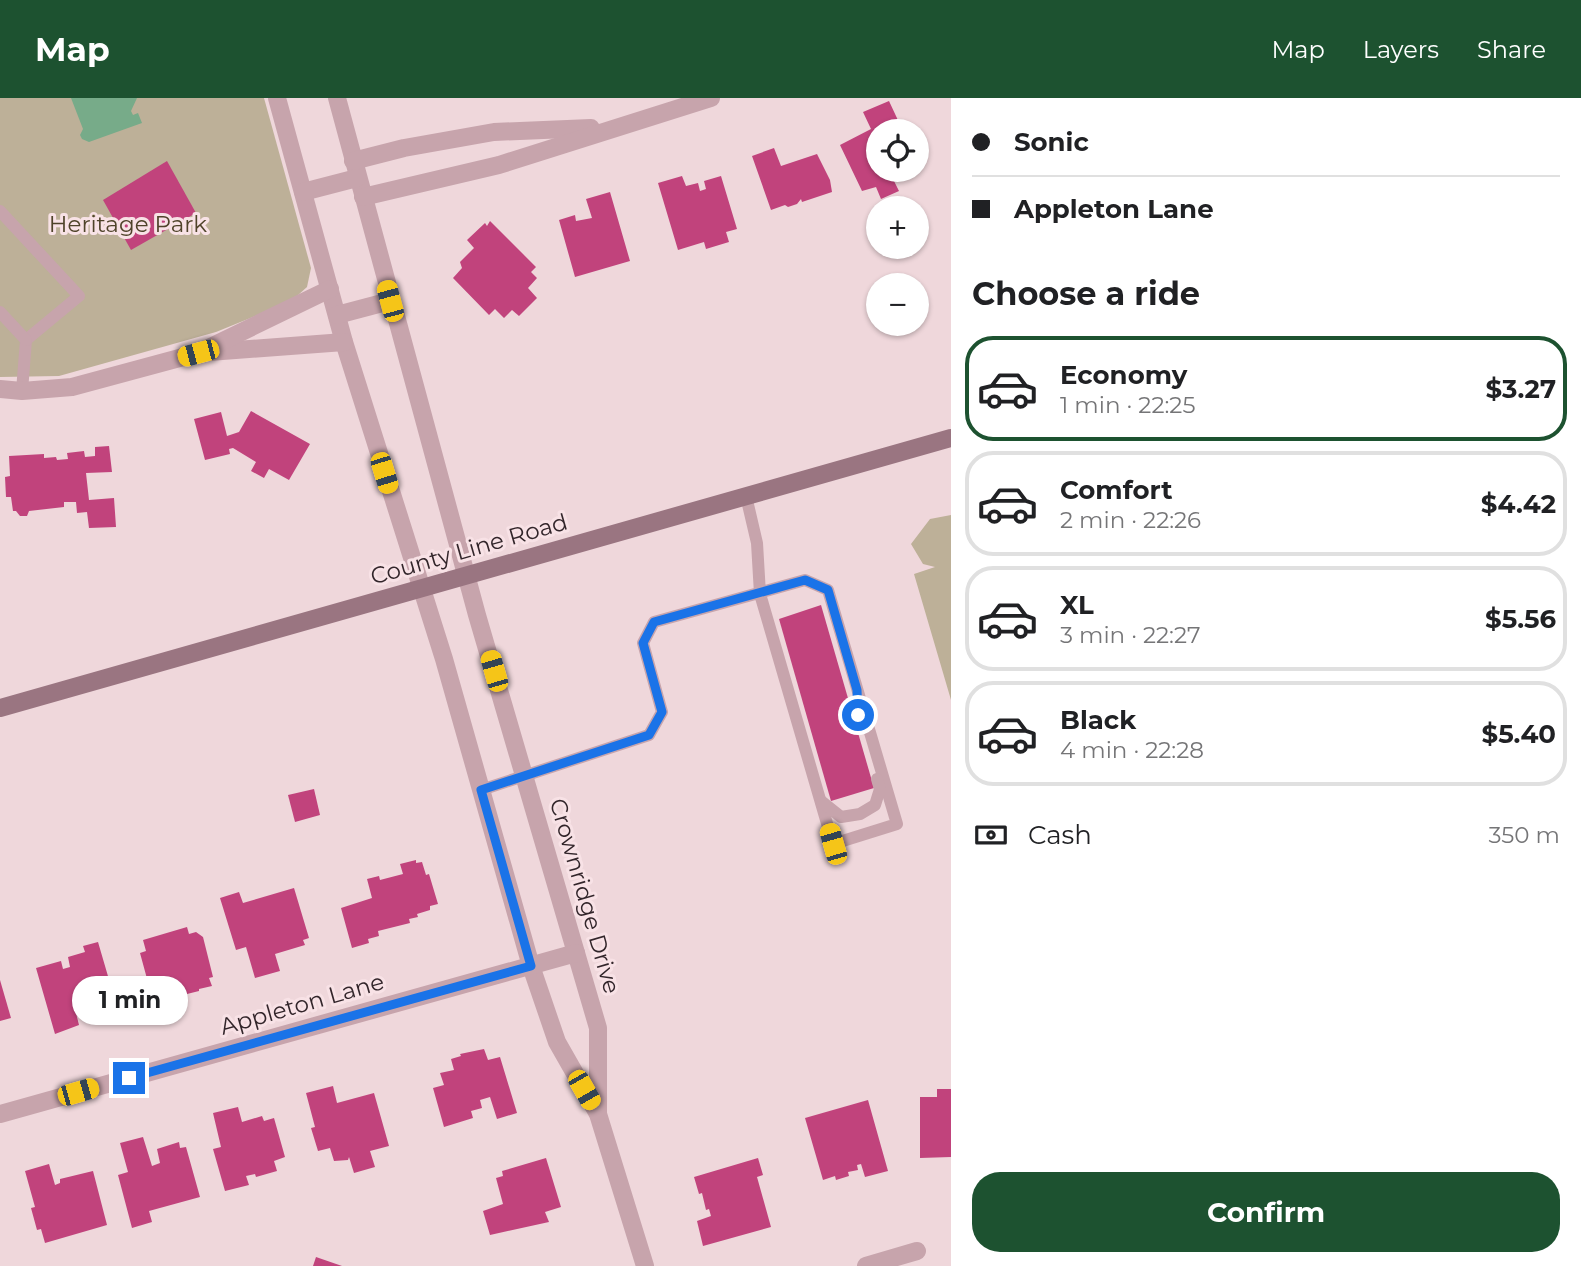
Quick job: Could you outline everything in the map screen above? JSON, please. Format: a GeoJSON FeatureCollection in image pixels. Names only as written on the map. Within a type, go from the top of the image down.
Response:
{"type":"FeatureCollection","features":[{"type":"Feature","properties":{"kind":"main road","name":"County Line Road"},"geometry":{"type":"LineString","coordinates":[[0,708],[420,587],[951,439]]}},
{"type":"Feature","properties":{"kind":"street","name":"Crownridge Drive"},"geometry":{"type":"LineString","coordinates":[[277,98],[344,342],[444,659],[531,966],[557,1042],[598,1114],[645,1266]]}},
{"type":"Feature","properties":{"kind":"street","name":"Crownridge Drive"},"geometry":{"type":"LineString","coordinates":[[337,98],[390,301],[598,1028],[598,1114]]}},
{"type":"Feature","properties":{"kind":"street"},"geometry":{"type":"LineString","coordinates":[[363,197],[499,165],[711,98]]}},
{"type":"Feature","properties":{"kind":"street"},"geometry":{"type":"LineString","coordinates":[[303,192],[404,148],[494,132],[612,128]]}},
{"type":"Feature","properties":{"kind":"street"},"geometry":{"type":"LineString","coordinates":[[0,389],[22,391],[72,387],[198,353],[330,289]]}},
{"type":"Feature","properties":{"kind":"street"},"geometry":{"type":"LineString","coordinates":[[337,314],[390,301]]}},
{"type":"Feature","properties":{"kind":"street"},"geometry":{"type":"LineString","coordinates":[[198,353],[344,342]]}},
{"type":"Feature","properties":{"kind":"street","name":"Appleton Lane"},"geometry":{"type":"LineString","coordinates":[[0,1114],[576,953]]}},
{"type":"Feature","properties":{"kind":"street"},"geometry":{"type":"LineString","coordinates":[[866,1266],[917,1251]]}},
{"type":"Feature","properties":{"kind":"lane"},"geometry":{"type":"LineString","coordinates":[[0,211],[79,296],[26,340],[22,391]]}},
{"type":"Feature","properties":{"kind":"lane"},"geometry":{"type":"LineString","coordinates":[[0,312],[26,340]]}},
{"type":"Feature","properties":{"kind":"lane"},"geometry":{"type":"LineString","coordinates":[[481,790],[649,735],[662,712],[643,643],[654,622],[760,594],[805,580],[828,590],[897,824],[833,844],[760,594],[757,543],[746,496]]}},
{"type":"Feature","properties":{"kind":"lane"},"geometry":{"type":"LineString","coordinates":[[821,801],[841,817],[860,814],[875,805],[880,789],[858,715],[857,690]]}},
{"type":"Feature","properties":{"kind":"green space","name":"Heritage Park"},"geometry":{"type":"Polygon","coordinates":[[[0,98],[264,98],[311,268],[307,287],[275,308],[216,332],[59,376],[0,377],[0,98]]]}},
{"type":"Feature","properties":{"kind":"green space"},"geometry":{"type":"Polygon","coordinates":[[[951,515],[951,700],[914,574],[935,567],[923,564],[911,544],[930,519],[951,515]]]}},
{"type":"Feature","properties":{"kind":"shaded area"},"geometry":{"type":"Polygon","coordinates":[[[71,98],[137,98],[131,111],[133,115],[138,113],[142,123],[89,142],[80,135],[83,129],[71,98]]]}},
{"type":"Feature","properties":{"kind":"building"},"geometry":{"type":"Polygon","coordinates":[[[889,101],[897,119],[866,119],[863,112],[889,101]]]}},
{"type":"Feature","properties":{"kind":"building"},"geometry":{"type":"Polygon","coordinates":[[[866,132],[866,182],[894,182],[899,191],[880,196],[876,187],[862,191],[840,145],[866,132]]]}},
{"type":"Feature","properties":{"kind":"building"},"geometry":{"type":"Polygon","coordinates":[[[774,148],[781,166],[817,154],[830,180],[832,192],[771,210],[752,156],[774,148]]]}},
{"type":"Feature","properties":{"kind":"building"},"geometry":{"type":"Polygon","coordinates":[[[167,161],[196,213],[131,250],[103,200],[167,161]]]}},
{"type":"Feature","properties":{"kind":"building"},"geometry":{"type":"Polygon","coordinates":[[[682,176],[686,186],[698,183],[700,191],[706,189],[704,181],[721,176],[737,229],[726,232],[729,242],[706,249],[704,242],[678,250],[658,183],[682,176]]]}},
{"type":"Feature","properties":{"kind":"building"},"geometry":{"type":"Polygon","coordinates":[[[610,192],[630,261],[575,277],[559,220],[575,215],[576,221],[592,218],[586,199],[610,192]]]}},
{"type":"Feature","properties":{"kind":"building"},"geometry":{"type":"Polygon","coordinates":[[[490,221],[536,267],[531,272],[537,278],[528,288],[537,298],[519,316],[512,310],[504,318],[495,309],[489,315],[453,278],[462,268],[460,262],[474,248],[467,240],[490,221]]]}},
{"type":"Feature","properties":{"kind":"building"},"geometry":{"type":"Polygon","coordinates":[[[251,411],[310,444],[289,480],[269,469],[264,478],[251,471],[256,462],[233,448],[229,449],[230,454],[205,460],[194,419],[221,412],[227,436],[239,432],[251,411]]]}},
{"type":"Feature","properties":{"kind":"building"},"geometry":{"type":"Polygon","coordinates":[[[109,446],[112,472],[86,473],[89,500],[114,498],[116,527],[89,528],[87,512],[77,513],[76,502],[64,502],[64,507],[29,511],[27,516],[20,516],[13,511],[11,497],[6,497],[5,477],[10,476],[9,456],[44,454],[44,458],[68,459],[67,453],[84,451],[85,457],[95,456],[95,447],[109,446]]]}},
{"type":"Feature","properties":{"kind":"building"},"geometry":{"type":"Polygon","coordinates":[[[821,605],[874,788],[831,801],[779,619],[821,605]]]}},
{"type":"Feature","properties":{"kind":"building"},"geometry":{"type":"Polygon","coordinates":[[[314,789],[320,815],[295,822],[288,795],[314,789]]]}},
{"type":"Feature","properties":{"kind":"building"},"geometry":{"type":"Polygon","coordinates":[[[416,860],[416,863],[422,862],[426,875],[429,874],[438,904],[417,914],[418,917],[409,919],[410,923],[378,931],[379,936],[368,939],[369,943],[352,948],[341,908],[372,898],[367,879],[379,876],[380,880],[403,874],[400,864],[416,860]]]}},
{"type":"Feature","properties":{"kind":"building"},"geometry":{"type":"Polygon","coordinates":[[[294,888],[309,938],[303,940],[305,945],[275,954],[280,971],[255,978],[246,947],[236,950],[220,898],[239,892],[243,903],[294,888]]]}},
{"type":"Feature","properties":{"kind":"building"},"geometry":{"type":"Polygon","coordinates":[[[187,927],[189,934],[196,932],[203,937],[213,977],[209,978],[212,986],[179,996],[180,1000],[155,1008],[140,953],[146,951],[143,940],[187,927]]]}},
{"type":"Feature","properties":{"kind":"building"},"geometry":{"type":"Polygon","coordinates":[[[98,942],[117,1007],[76,1013],[79,1025],[55,1034],[36,968],[61,961],[63,969],[70,967],[68,957],[85,952],[83,946],[98,942]]]}},
{"type":"Feature","properties":{"kind":"building"},"geometry":{"type":"Polygon","coordinates":[[[0,980],[11,1018],[0,1021],[0,980]]]}},
{"type":"Feature","properties":{"kind":"building"},"geometry":{"type":"Polygon","coordinates":[[[484,1049],[488,1060],[500,1057],[517,1113],[497,1119],[490,1097],[480,1100],[482,1108],[471,1111],[473,1118],[444,1127],[433,1088],[444,1085],[440,1073],[454,1070],[451,1059],[461,1056],[460,1054],[484,1049]]]}},
{"type":"Feature","properties":{"kind":"building"},"geometry":{"type":"Polygon","coordinates":[[[333,1086],[337,1103],[374,1093],[389,1146],[370,1151],[375,1167],[354,1173],[349,1157],[348,1160],[334,1161],[330,1148],[318,1151],[311,1128],[315,1127],[306,1093],[333,1086]]]}},
{"type":"Feature","properties":{"kind":"building"},"geometry":{"type":"Polygon","coordinates":[[[937,1089],[951,1089],[951,1157],[920,1158],[920,1097],[937,1097],[937,1089]]]}},
{"type":"Feature","properties":{"kind":"building"},"geometry":{"type":"Polygon","coordinates":[[[868,1100],[888,1171],[865,1177],[861,1164],[857,1165],[858,1170],[848,1172],[849,1176],[836,1180],[835,1176],[823,1180],[805,1118],[868,1100]]]}},
{"type":"Feature","properties":{"kind":"building"},"geometry":{"type":"Polygon","coordinates":[[[238,1107],[242,1122],[262,1116],[264,1121],[274,1118],[285,1157],[274,1161],[277,1171],[256,1177],[255,1174],[246,1176],[249,1185],[225,1191],[213,1149],[221,1147],[213,1113],[238,1107]]]}},
{"type":"Feature","properties":{"kind":"building"},"geometry":{"type":"Polygon","coordinates":[[[143,1137],[152,1166],[160,1163],[157,1149],[179,1142],[180,1148],[186,1147],[200,1197],[149,1211],[152,1222],[132,1228],[118,1175],[128,1172],[120,1143],[143,1137]]]}},
{"type":"Feature","properties":{"kind":"building"},"geometry":{"type":"Polygon","coordinates":[[[546,1158],[561,1207],[545,1212],[549,1222],[490,1235],[483,1211],[503,1204],[496,1178],[503,1176],[502,1171],[546,1158]]]}},
{"type":"Feature","properties":{"kind":"building"},"geometry":{"type":"Polygon","coordinates":[[[758,1158],[763,1175],[757,1177],[771,1227],[703,1246],[697,1221],[711,1216],[709,1209],[706,1210],[702,1193],[699,1194],[694,1177],[758,1158]]]}},
{"type":"Feature","properties":{"kind":"building"},"geometry":{"type":"Polygon","coordinates":[[[49,1164],[55,1185],[60,1183],[60,1179],[93,1171],[107,1225],[45,1243],[41,1229],[37,1230],[31,1208],[35,1207],[25,1171],[49,1164]]]}},
{"type":"Feature","properties":{"kind":"building"},"geometry":{"type":"Polygon","coordinates":[[[316,1257],[342,1266],[313,1266],[316,1257]]]}},
{"type":"Feature","properties":{"kind":"route"},"geometry":{"type":"LineString","coordinates":[[129,1078],[531,966],[481,790],[649,735],[662,712],[643,643],[654,622],[805,580],[828,590],[857,690],[858,715]]}}]}
